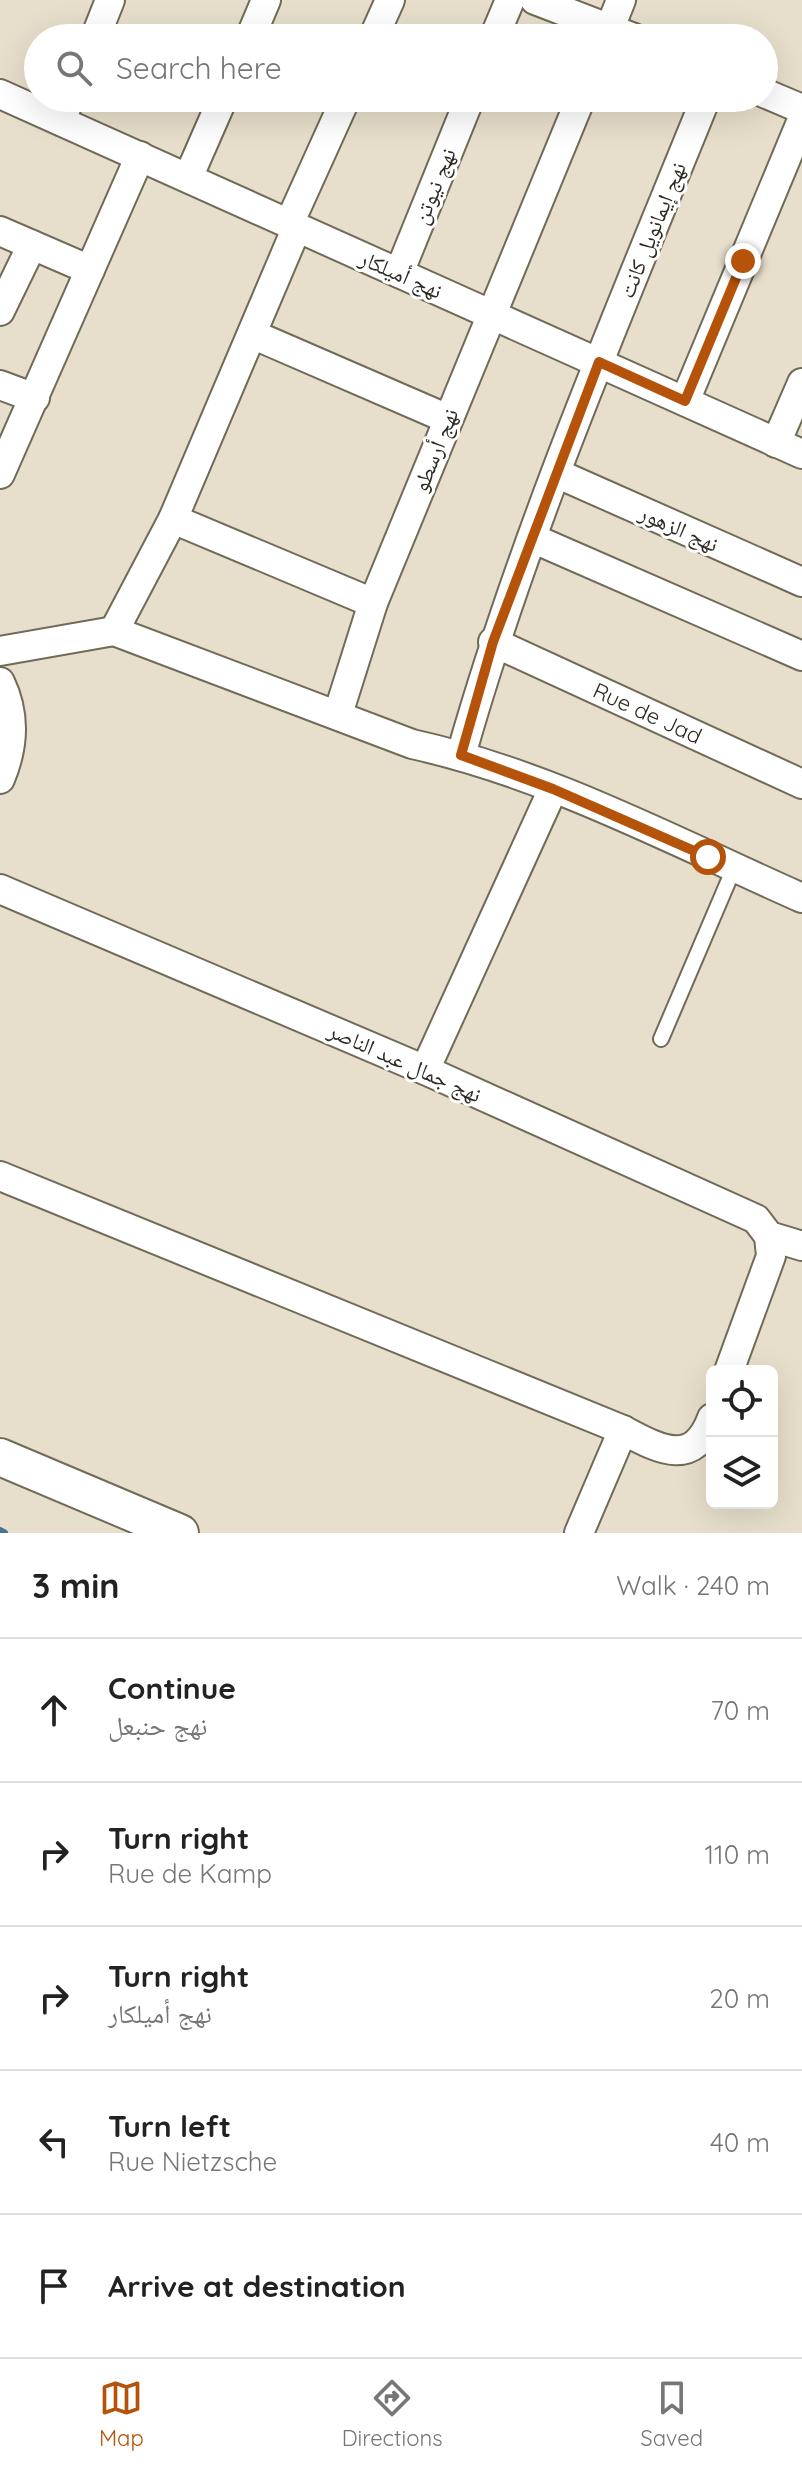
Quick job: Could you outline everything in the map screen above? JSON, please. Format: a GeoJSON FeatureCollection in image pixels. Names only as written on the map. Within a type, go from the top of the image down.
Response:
{"type":"FeatureCollection","features":[{"type":"Feature","properties":{"kind":"street"},"geometry":{"type":"LineString","coordinates":[[101,24],[110,0]]}},
{"type":"Feature","properties":{"kind":"street"},"geometry":{"type":"LineString","coordinates":[[256,24],[266,0]]}},
{"type":"Feature","properties":{"kind":"street"},"geometry":{"type":"LineString","coordinates":[[379,24],[390,0]]}},
{"type":"Feature","properties":{"kind":"street"},"geometry":{"type":"LineString","coordinates":[[500,24],[510,0]]}},
{"type":"Feature","properties":{"kind":"street"},"geometry":{"type":"LineString","coordinates":[[535,0],[591,24]]}},
{"type":"Feature","properties":{"kind":"street"},"geometry":{"type":"LineString","coordinates":[[618,24],[621,0]]}},
{"type":"Feature","properties":{"kind":"street","name":"نهج أميلكار"},"geometry":{"type":"LineString","coordinates":[[0,94],[24,100]]}},
{"type":"Feature","properties":{"kind":"street"},"geometry":{"type":"LineString","coordinates":[[778,99],[802,109]]}},
{"type":"Feature","properties":{"kind":"street","name":"نهج أميلكار"},"geometry":{"type":"LineString","coordinates":[[69,112],[140,156],[789,448]]}},
{"type":"Feature","properties":{"kind":"street"},"geometry":{"type":"LineString","coordinates":[[188,178],[217,112]]}},
{"type":"Feature","properties":{"kind":"street"},"geometry":{"type":"LineString","coordinates":[[114,631],[173,519],[252,334],[340,112]]}},
{"type":"Feature","properties":{"kind":"street","name":"نهج نيوتن"},"geometry":{"type":"LineString","coordinates":[[399,273],[464,112]]}},
{"type":"Feature","properties":{"kind":"street","name":"نهج أرسطو"},"geometry":{"type":"LineString","coordinates":[[338,714],[373,603],[575,112]]}},
{"type":"Feature","properties":{"kind":"street","name":"نهج إيمانويل كانت"},"geometry":{"type":"LineString","coordinates":[[461,755],[493,642],[599,362],[700,112]]}},
{"type":"Feature","properties":{"kind":"street"},"geometry":{"type":"LineString","coordinates":[[685,401],[802,120]]}},
{"type":"Feature","properties":{"kind":"street"},"geometry":{"type":"LineString","coordinates":[[0,475],[140,156]]}},
{"type":"Feature","properties":{"kind":"street"},"geometry":{"type":"LineString","coordinates":[[0,231],[90,270]]}},
{"type":"Feature","properties":{"kind":"street"},"geometry":{"type":"LineString","coordinates":[[0,311],[32,245]]}},
{"type":"Feature","properties":{"kind":"street"},"geometry":{"type":"LineString","coordinates":[[252,334],[448,419]]}},
{"type":"Feature","properties":{"kind":"street"},"geometry":{"type":"LineString","coordinates":[[789,448],[802,383]]}},
{"type":"Feature","properties":{"kind":"street"},"geometry":{"type":"LineString","coordinates":[[0,385],[35,398]]}},
{"type":"Feature","properties":{"kind":"street","name":"نهج الزهور"},"geometry":{"type":"LineString","coordinates":[[556,473],[802,582]]}},
{"type":"Feature","properties":{"kind":"street"},"geometry":{"type":"LineString","coordinates":[[173,519],[373,603]]}},
{"type":"Feature","properties":{"kind":"street"},"geometry":{"type":"LineString","coordinates":[[532,538],[802,656]]}},
{"type":"Feature","properties":{"kind":"street"},"geometry":{"type":"LineString","coordinates":[[0,651],[114,631],[412,744],[461,755],[553,789],[802,898]]}},
{"type":"Feature","properties":{"kind":"street","name":"Rue de Jad"},"geometry":{"type":"LineString","coordinates":[[493,642],[802,784]]}},
{"type":"Feature","properties":{"kind":"street"},"geometry":{"type":"LineString","coordinates":[[0,682],[11,709],[12,752],[0,779]]}},
{"type":"Feature","properties":{"kind":"street"},"geometry":{"type":"LineString","coordinates":[[425,1070],[553,789]]}},
{"type":"Feature","properties":{"kind":"street","name":"نهج جمال عبد الناصر"},"geometry":{"type":"LineString","coordinates":[[0,889],[425,1070],[756,1219],[769,1236],[802,1246]]}},
{"type":"Feature","properties":{"kind":"street"},"geometry":{"type":"LineString","coordinates":[[0,1176],[623,1430],[662,1450],[685,1450],[706,1434]]}},
{"type":"Feature","properties":{"kind":"street"},"geometry":{"type":"LineString","coordinates":[[731,1365],[771,1256],[769,1236]]}},
{"type":"Feature","properties":{"kind":"street"},"geometry":{"type":"LineString","coordinates":[[579,1533],[623,1430]]}},
{"type":"Feature","properties":{"kind":"street"},"geometry":{"type":"LineString","coordinates":[[0,1457],[180,1533]]}},
{"type":"Feature","properties":{"kind":"lane"},"geometry":{"type":"LineString","coordinates":[[661,1039],[734,868]]}},
{"type":"Feature","properties":{"kind":"waterway"},"geometry":{"type":"LineString","coordinates":[[0,1531],[4,1533]]}},
{"type":"Feature","properties":{"kind":"route"},"geometry":{"type":"LineString","coordinates":[[708,857],[553,789],[461,755],[493,642],[599,362],[685,401],[743,261]]}}]}
